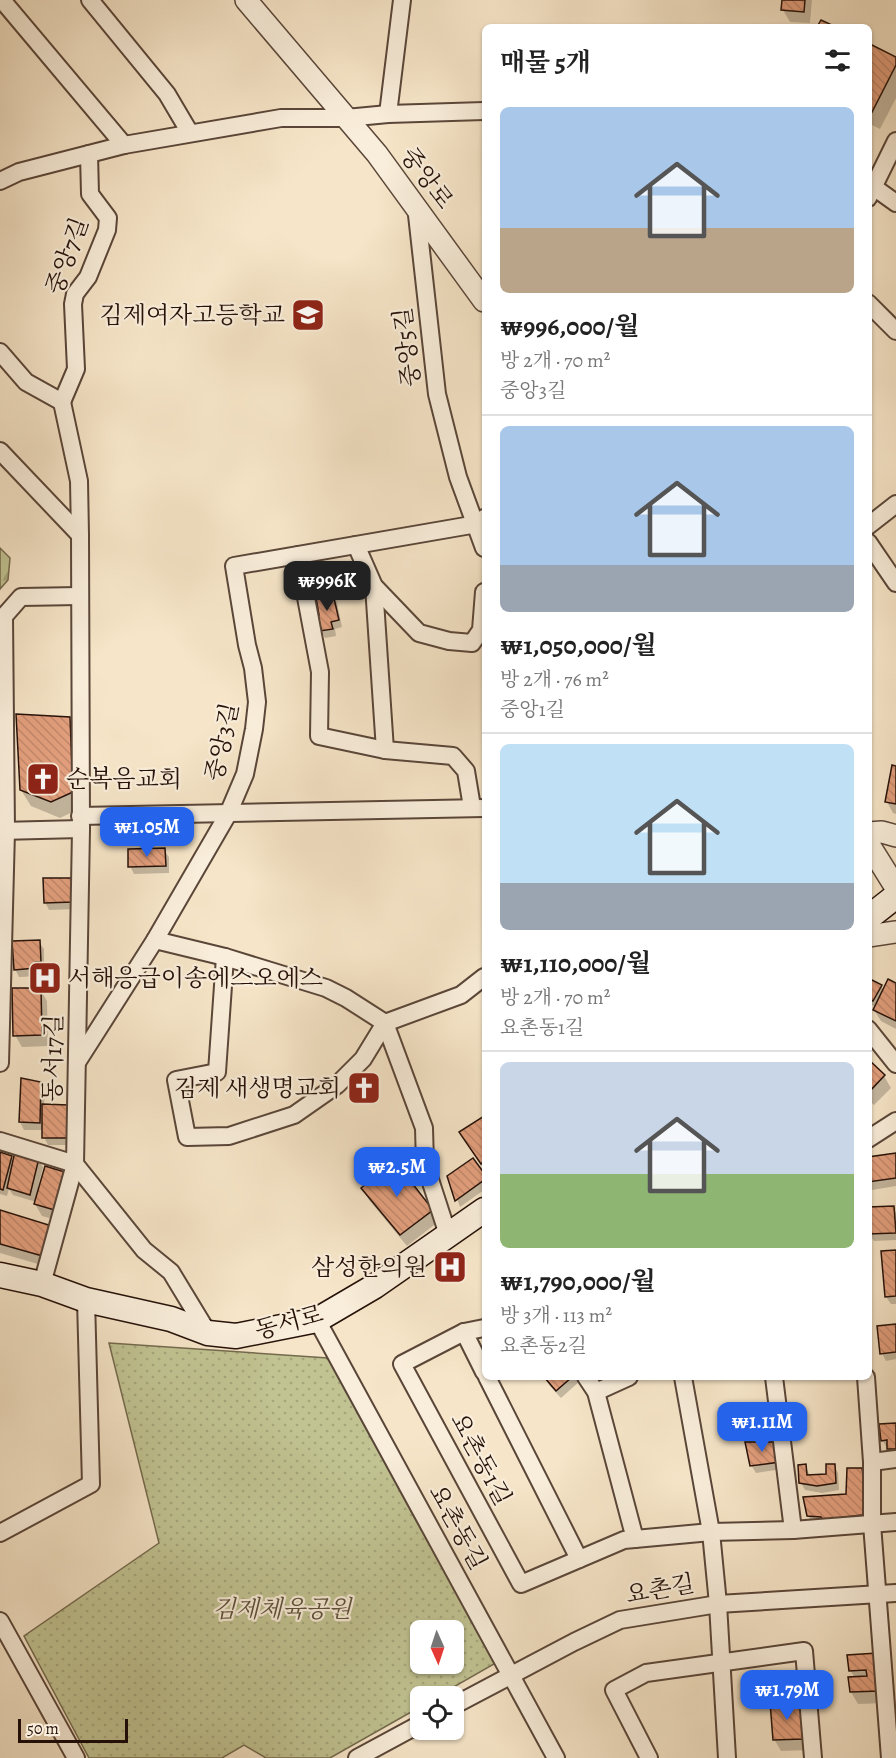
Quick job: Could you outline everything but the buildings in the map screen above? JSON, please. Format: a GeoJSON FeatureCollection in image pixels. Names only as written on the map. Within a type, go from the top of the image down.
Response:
{"type":"FeatureCollection","features":[{"type":"Feature","properties":{"kind":"main road"},"geometry":{"type":"LineString","coordinates":[[872,915],[896,896]]}},
{"type":"Feature","properties":{"kind":"main road","name":"동서로"},"geometry":{"type":"LineString","coordinates":[[0,1275],[42,1284],[86,1300],[171,1319],[208,1333],[236,1336],[317,1320],[375,1286],[482,1211]]}},
{"type":"Feature","properties":{"kind":"street"},"geometry":{"type":"LineString","coordinates":[[2,0],[124,146]]}},
{"type":"Feature","properties":{"kind":"street"},"geometry":{"type":"LineString","coordinates":[[90,0],[167,94],[189,133]]}},
{"type":"Feature","properties":{"kind":"street","name":"중앙로"},"geometry":{"type":"LineString","coordinates":[[246,0],[377,154],[482,298]]}},
{"type":"Feature","properties":{"kind":"street"},"geometry":{"type":"LineString","coordinates":[[388,114],[402,0]]}},
{"type":"Feature","properties":{"kind":"street","name":"중앙로"},"geometry":{"type":"LineString","coordinates":[[346,118],[388,114],[482,111]]}},
{"type":"Feature","properties":{"kind":"street"},"geometry":{"type":"LineString","coordinates":[[0,181],[20,172],[89,154],[189,133],[281,118],[346,118]]}},
{"type":"Feature","properties":{"kind":"street"},"geometry":{"type":"LineString","coordinates":[[872,185],[896,141]]}},
{"type":"Feature","properties":{"kind":"street","name":"중앙7길"},"geometry":{"type":"LineString","coordinates":[[62,402],[76,369],[73,304],[75,294],[88,278],[107,230],[108,218],[90,194],[89,154]]}},
{"type":"Feature","properties":{"kind":"street"},"geometry":{"type":"LineString","coordinates":[[872,190],[896,202]]}},
{"type":"Feature","properties":{"kind":"street","name":"중앙5길"},"geometry":{"type":"LineString","coordinates":[[416,205],[437,394],[458,477],[481,521]]}},
{"type":"Feature","properties":{"kind":"street"},"geometry":{"type":"LineString","coordinates":[[872,307],[896,331]]}},
{"type":"Feature","properties":{"kind":"street"},"geometry":{"type":"LineString","coordinates":[[0,351],[26,382],[62,402]]}},
{"type":"Feature","properties":{"kind":"street","name":"동서17길"},"geometry":{"type":"LineString","coordinates":[[42,1284],[75,1164],[78,1061],[79,481],[62,402]]}},
{"type":"Feature","properties":{"kind":"street"},"geometry":{"type":"LineString","coordinates":[[0,451],[80,535]]}},
{"type":"Feature","properties":{"kind":"street"},"geometry":{"type":"LineString","coordinates":[[872,523],[895,508]]}},
{"type":"Feature","properties":{"kind":"street","name":"중앙3길"},"geometry":{"type":"LineString","coordinates":[[228,814],[244,774],[254,729],[257,702],[234,566],[481,521]]}},
{"type":"Feature","properties":{"kind":"street"},"geometry":{"type":"LineString","coordinates":[[356,545],[374,586],[385,750]]}},
{"type":"Feature","properties":{"kind":"street"},"geometry":{"type":"LineString","coordinates":[[872,548],[896,583]]}},
{"type":"Feature","properties":{"kind":"street"},"geometry":{"type":"LineString","coordinates":[[3,831],[80,823],[228,814],[478,808],[466,771],[453,756],[385,750],[319,736],[320,672],[298,555]]}},
{"type":"Feature","properties":{"kind":"street"},"geometry":{"type":"LineString","coordinates":[[374,586],[419,633],[449,641],[472,643],[481,630],[482,617]]}},
{"type":"Feature","properties":{"kind":"street"},"geometry":{"type":"LineString","coordinates":[[0,1063],[3,831],[2,618],[21,597],[79,596]]}},
{"type":"Feature","properties":{"kind":"street"},"geometry":{"type":"LineString","coordinates":[[78,1061],[155,940],[228,814]]}},
{"type":"Feature","properties":{"kind":"street"},"geometry":{"type":"LineString","coordinates":[[872,833],[882,832],[896,836]]}},
{"type":"Feature","properties":{"kind":"street"},"geometry":{"type":"LineString","coordinates":[[872,849],[896,888]]}},
{"type":"Feature","properties":{"kind":"street"},"geometry":{"type":"LineString","coordinates":[[872,935],[896,932]]}},
{"type":"Feature","properties":{"kind":"street"},"geometry":{"type":"LineString","coordinates":[[155,940],[225,957],[326,988],[372,1013],[385,1023],[424,1128],[425,1164],[448,1235]]}},
{"type":"Feature","properties":{"kind":"street"},"geometry":{"type":"LineString","coordinates":[[225,957],[217,1072],[176,1080],[187,1137],[229,1136],[294,1115],[337,1085],[363,1059],[385,1023],[461,995],[482,979]]}},
{"type":"Feature","properties":{"kind":"street"},"geometry":{"type":"LineString","coordinates":[[872,1034],[896,1064]]}},
{"type":"Feature","properties":{"kind":"street"},"geometry":{"type":"LineString","coordinates":[[872,1137],[896,1121]]}},
{"type":"Feature","properties":{"kind":"street"},"geometry":{"type":"LineString","coordinates":[[0,1141],[75,1164],[144,1250],[171,1272],[208,1333]]}},
{"type":"Feature","properties":{"kind":"street"},"geometry":{"type":"LineString","coordinates":[[0,1533],[91,1484],[86,1300]]}},
{"type":"Feature","properties":{"kind":"street","name":"요촌동길"},"geometry":{"type":"LineString","coordinates":[[317,1320],[556,1758]]}},
{"type":"Feature","properties":{"kind":"street","name":"요촌동1길"},"geometry":{"type":"LineString","coordinates":[[482,1328],[464,1332],[402,1364],[521,1584],[624,1540],[711,1532],[793,1530],[896,1522]]}},
{"type":"Feature","properties":{"kind":"street"},"geometry":{"type":"LineString","coordinates":[[464,1332],[482,1368]]}},
{"type":"Feature","properties":{"kind":"street","name":"요촌동1길"},"geometry":{"type":"LineString","coordinates":[[489,1380],[579,1559]]}},
{"type":"Feature","properties":{"kind":"street"},"geometry":{"type":"LineString","coordinates":[[588,1380],[596,1392],[635,1539]]}},
{"type":"Feature","properties":{"kind":"street"},"geometry":{"type":"LineString","coordinates":[[596,1392],[622,1380]]}},
{"type":"Feature","properties":{"kind":"street"},"geometry":{"type":"LineString","coordinates":[[684,1380],[711,1532],[718,1604],[727,1758]]}},
{"type":"Feature","properties":{"kind":"street"},"geometry":{"type":"LineString","coordinates":[[774,1380],[793,1530]]}},
{"type":"Feature","properties":{"kind":"street"},"geometry":{"type":"LineString","coordinates":[[866,1380],[872,1462],[873,1524],[890,1758]]}},
{"type":"Feature","properties":{"kind":"street"},"geometry":{"type":"LineString","coordinates":[[872,1462],[896,1459]]}},
{"type":"Feature","properties":{"kind":"street","name":"요촌길"},"geometry":{"type":"LineString","coordinates":[[464,1700],[620,1620],[718,1604],[896,1593]]}},
{"type":"Feature","properties":{"kind":"street"},"geometry":{"type":"LineString","coordinates":[[0,1621],[76,1758]]}},
{"type":"Feature","properties":{"kind":"street"},"geometry":{"type":"LineString","coordinates":[[649,1758],[614,1690],[646,1673],[804,1651],[813,1758]]}},
{"type":"Feature","properties":{"kind":"street"},"geometry":{"type":"LineString","coordinates":[[357,1758],[410,1729]]}},
{"type":"Feature","properties":{"kind":"green space"},"geometry":{"type":"Polygon","coordinates":[[[0,548],[10,558],[8,580],[0,589],[0,548]]]}},
{"type":"Feature","properties":{"kind":"green space","name":"김제체육공원"},"geometry":{"type":"Polygon","coordinates":[[[109,1343],[328,1358],[415,1518],[470,1598],[501,1660],[456,1686],[410,1686],[410,1713],[330,1758],[266,1758],[244,1745],[222,1758],[89,1758],[24,1636],[159,1543],[109,1343]]]}},
{"type":"Feature","properties":{"kind":"place","name":"김제여자고등학교"},"geometry":{"type":"Point","coordinates":[308,315]}},
{"type":"Feature","properties":{"kind":"place","name":"순복음교회"},"geometry":{"type":"Point","coordinates":[43,779]}},
{"type":"Feature","properties":{"kind":"place","name":"서해응급이송에스오에스"},"geometry":{"type":"Point","coordinates":[45,978]}},
{"type":"Feature","properties":{"kind":"place","name":"김제 새생명교회"},"geometry":{"type":"Point","coordinates":[364,1088]}},
{"type":"Feature","properties":{"kind":"place","name":"삼성한의원"},"geometry":{"type":"Point","coordinates":[450,1267]}}]}
